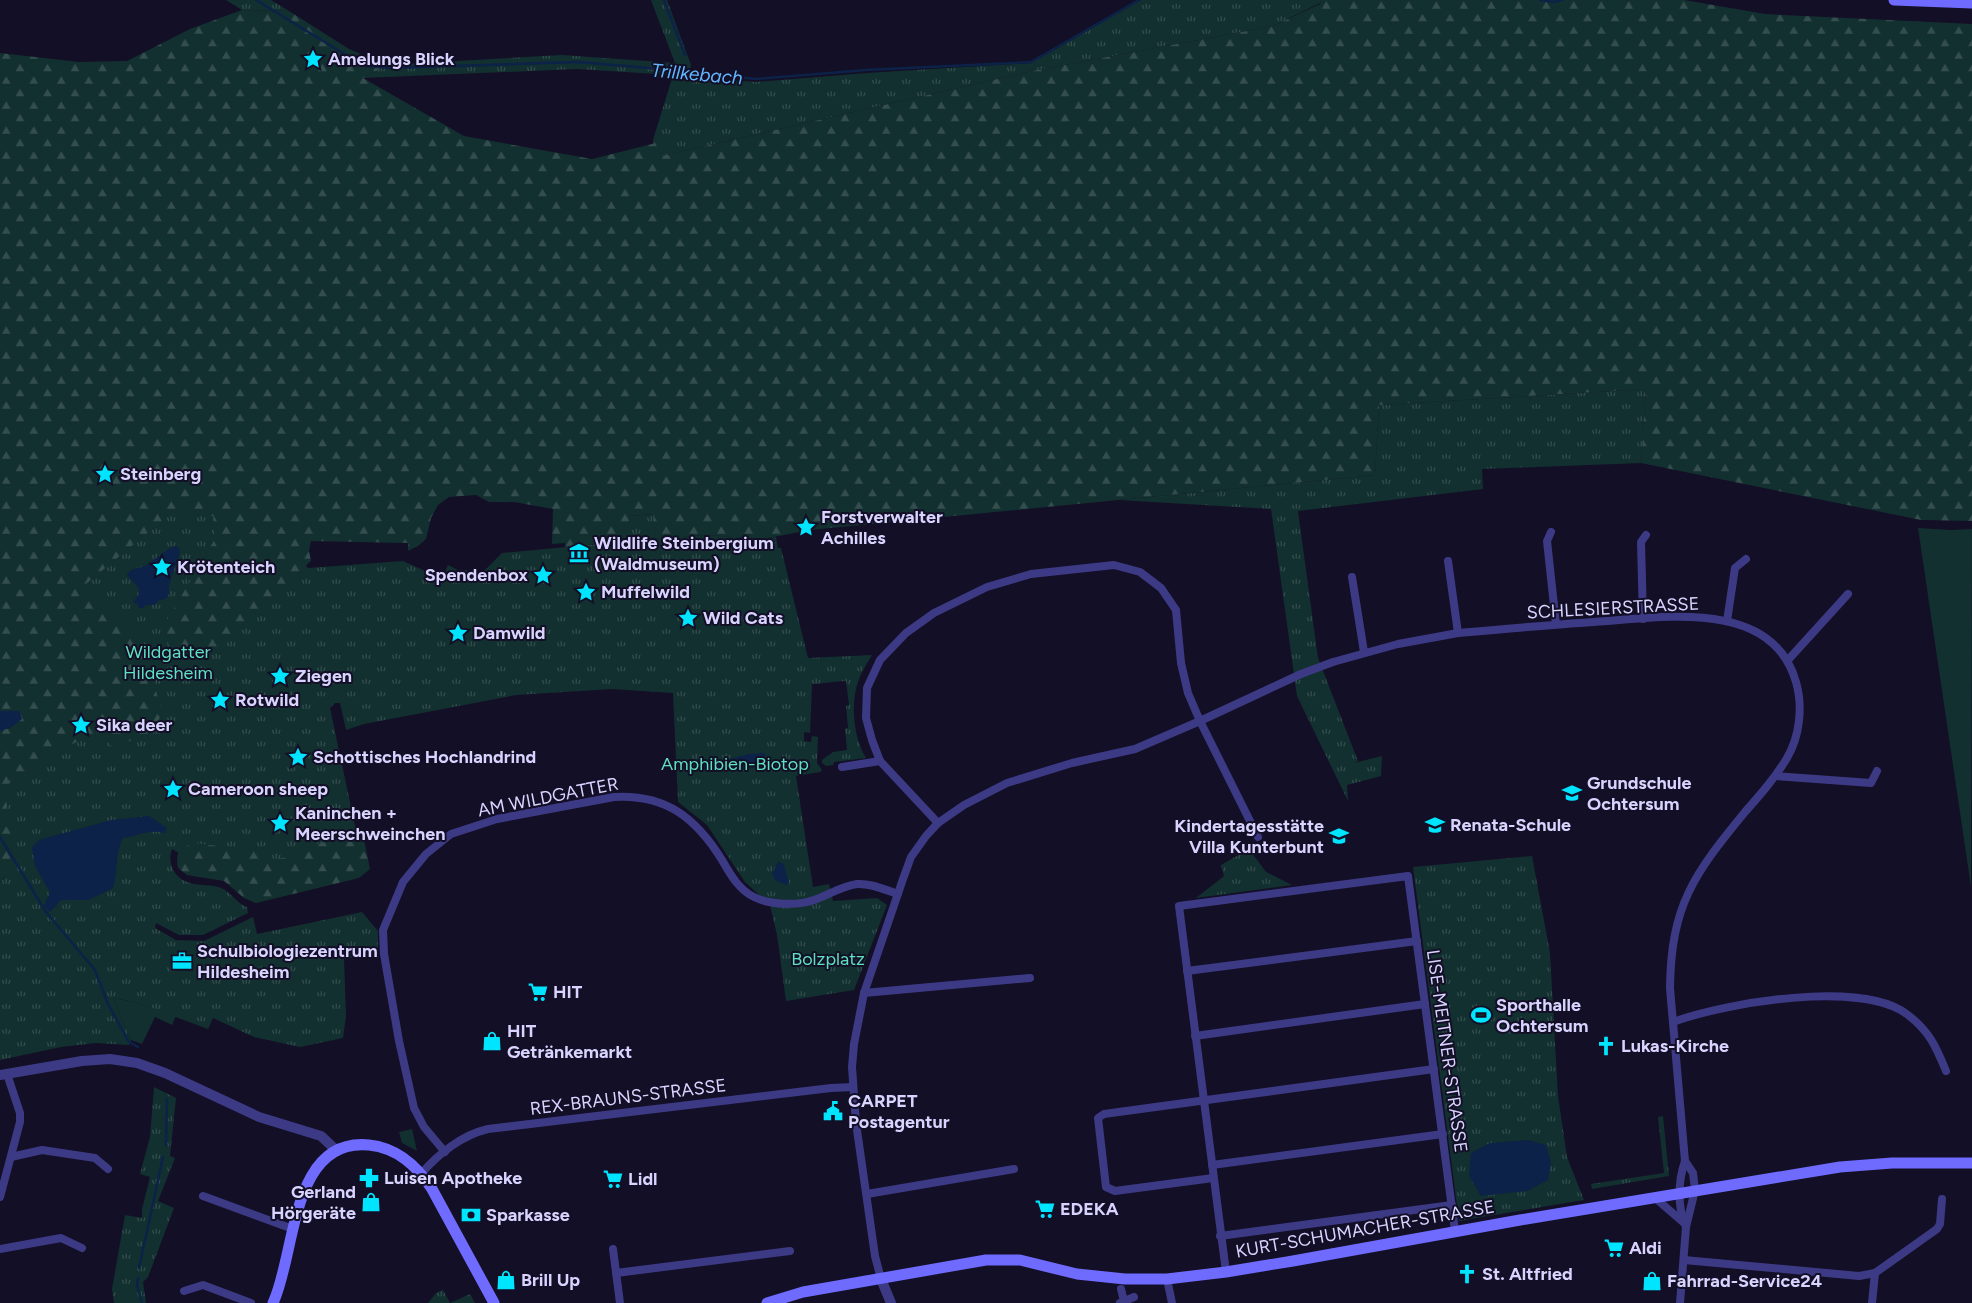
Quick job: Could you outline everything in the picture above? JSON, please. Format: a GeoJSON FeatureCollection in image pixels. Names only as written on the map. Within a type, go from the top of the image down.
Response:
{"type":"FeatureCollection","features":[{"type":"Feature","properties":{"kind":"main road"},"geometry":{"type":"LineString","coordinates":[[1894,0],[1972,3]]}},
{"type":"Feature","properties":{"kind":"main road"},"geometry":{"type":"LineString","coordinates":[[274,1303],[282,1281],[302,1194],[310,1176],[325,1160],[337,1151],[357,1145],[379,1146],[400,1155],[421,1174],[432,1189],[494,1303]]}},
{"type":"Feature","properties":{"kind":"main road","name":"KURT-SCHUMACHER-STRASSE"},"geometry":{"type":"LineString","coordinates":[[767,1303],[803,1292],[976,1261],[997,1259],[1020,1260],[1077,1274],[1125,1280],[1167,1279],[1293,1261],[1455,1231],[1840,1167],[1933,1162],[1972,1163]]}},
{"type":"Feature","properties":{"kind":"street"},"geometry":{"type":"LineString","coordinates":[[1551,532],[1547,541],[1556,624]]}},
{"type":"Feature","properties":{"kind":"street"},"geometry":{"type":"LineString","coordinates":[[1643,618],[1641,542],[1646,535]]}},
{"type":"Feature","properties":{"kind":"street"},"geometry":{"type":"LineString","coordinates":[[1726,621],[1735,568],[1746,559]]}},
{"type":"Feature","properties":{"kind":"street"},"geometry":{"type":"LineString","coordinates":[[1448,561],[1458,633]]}},
{"type":"Feature","properties":{"kind":"street"},"geometry":{"type":"LineString","coordinates":[[938,823],[880,761],[866,718],[867,688],[880,660],[906,633],[946,606],[987,587],[1031,574],[1114,565],[1140,572],[1161,588],[1176,610],[1180,663],[1188,693],[1258,837]]}},
{"type":"Feature","properties":{"kind":"street"},"geometry":{"type":"LineString","coordinates":[[1352,577],[1364,652]]}},
{"type":"Feature","properties":{"kind":"street"},"geometry":{"type":"LineString","coordinates":[[1788,660],[1848,594]]}},
{"type":"Feature","properties":{"kind":"street","name":"SCHLESIERSTRASSE"},"geometry":{"type":"LineString","coordinates":[[881,1279],[875,1256],[853,1087],[854,1044],[864,993],[911,857],[938,823],[964,804],[1007,783],[1072,763],[1135,749],[1301,674],[1364,652],[1428,637],[1458,633],[1556,624],[1687,616],[1726,621],[1759,633],[1788,660],[1799,695],[1797,734],[1788,756],[1776,776],[1702,868],[1683,902],[1676,923],[1670,961],[1670,988],[1685,1161],[1680,1176],[1680,1206],[1685,1224]]}},
{"type":"Feature","properties":{"kind":"street"},"geometry":{"type":"LineString","coordinates":[[842,767],[880,761]]}},
{"type":"Feature","properties":{"kind":"street"},"geometry":{"type":"LineString","coordinates":[[1776,776],[1871,783],[1877,771]]}},
{"type":"Feature","properties":{"kind":"street","name":"AM WILDGATTER"},"geometry":{"type":"LineString","coordinates":[[445,1152],[424,1127],[414,1108],[398,1041],[384,954],[383,930],[403,882],[426,854],[451,834],[497,819],[605,798],[626,796],[664,804],[684,815],[706,836],[735,882],[754,897],[776,903],[802,902],[858,884],[877,887],[898,894]]}},
{"type":"Feature","properties":{"kind":"street","name":"LISE-MEITNER-STRASSE"},"geometry":{"type":"LineString","coordinates":[[1187,971],[1179,906],[1408,876],[1455,1231]]}},
{"type":"Feature","properties":{"kind":"street"},"geometry":{"type":"LineString","coordinates":[[1226,1272],[1187,971],[1417,941]]}},
{"type":"Feature","properties":{"kind":"street"},"geometry":{"type":"LineString","coordinates":[[864,993],[1030,978]]}},
{"type":"Feature","properties":{"kind":"street"},"geometry":{"type":"LineString","coordinates":[[1673,1022],[1689,1016],[1721,1009],[1782,999],[1855,997],[1877,1000],[1894,1006],[1907,1014],[1930,1036],[1946,1072]]}},
{"type":"Feature","properties":{"kind":"street"},"geometry":{"type":"LineString","coordinates":[[1196,1036],[1425,1004]]}},
{"type":"Feature","properties":{"kind":"street"},"geometry":{"type":"LineString","coordinates":[[0,1197],[3,1176],[18,1133],[20,1113],[3,1075],[90,1060],[110,1059],[137,1063],[164,1073],[259,1117],[321,1136],[337,1151]]}},
{"type":"Feature","properties":{"kind":"street"},"geometry":{"type":"LineString","coordinates":[[1213,1178],[1115,1191],[1106,1187],[1098,1118],[1104,1114],[1434,1068]]}},
{"type":"Feature","properties":{"kind":"street","name":"REX-BRAUNS-STRASSE"},"geometry":{"type":"LineString","coordinates":[[421,1174],[445,1152],[472,1134],[493,1128],[804,1091],[853,1087]]}},
{"type":"Feature","properties":{"kind":"street"},"geometry":{"type":"LineString","coordinates":[[1212,1166],[1443,1134]]}},
{"type":"Feature","properties":{"kind":"street"},"geometry":{"type":"LineString","coordinates":[[11,1157],[42,1150],[95,1158],[108,1169]]}},
{"type":"Feature","properties":{"kind":"street","name":"SCHLESIERSTRASSE"},"geometry":{"type":"LineString","coordinates":[[1685,1161],[1693,1173],[1695,1190]]}},
{"type":"Feature","properties":{"kind":"street"},"geometry":{"type":"LineString","coordinates":[[867,1194],[1014,1170]]}},
{"type":"Feature","properties":{"kind":"street"},"geometry":{"type":"LineString","coordinates":[[1680,1303],[1685,1224],[1695,1190]]}},
{"type":"Feature","properties":{"kind":"street"},"geometry":{"type":"LineString","coordinates":[[203,1196],[293,1229]]}},
{"type":"Feature","properties":{"kind":"street"},"geometry":{"type":"LineString","coordinates":[[1654,1197],[1685,1224]]}},
{"type":"Feature","properties":{"kind":"street"},"geometry":{"type":"LineString","coordinates":[[1684,1260],[1858,1276],[1875,1273],[1937,1228],[1940,1224],[1942,1199]]}},
{"type":"Feature","properties":{"kind":"street"},"geometry":{"type":"LineString","coordinates":[[1220,1236],[1452,1206]]}},
{"type":"Feature","properties":{"kind":"street"},"geometry":{"type":"LineString","coordinates":[[0,1249],[61,1238],[82,1248]]}},
{"type":"Feature","properties":{"kind":"street"},"geometry":{"type":"LineString","coordinates":[[613,1249],[620,1303]]}},
{"type":"Feature","properties":{"kind":"street"},"geometry":{"type":"LineString","coordinates":[[616,1273],[790,1251]]}},
{"type":"Feature","properties":{"kind":"street"},"geometry":{"type":"LineString","coordinates":[[1872,1303],[1875,1273]]}},
{"type":"Feature","properties":{"kind":"street"},"geometry":{"type":"LineString","coordinates":[[881,1279],[891,1303]]}},
{"type":"Feature","properties":{"kind":"street"},"geometry":{"type":"LineString","coordinates":[[1167,1279],[1172,1303]]}},
{"type":"Feature","properties":{"kind":"street"},"geometry":{"type":"LineString","coordinates":[[184,1291],[203,1285],[251,1303]]}},
{"type":"Feature","properties":{"kind":"street"},"geometry":{"type":"LineString","coordinates":[[1121,1289],[1122,1302],[1134,1297]]}},
{"type":"Feature","properties":{"kind":"green space"},"geometry":{"type":"Polygon","coordinates":[[[226,0],[271,0],[289,11],[242,10],[226,0]]]}},
{"type":"Feature","properties":{"kind":"green space"},"geometry":{"type":"Polygon","coordinates":[[[651,0],[667,0],[691,65],[688,77],[756,82],[1031,63],[1141,0],[1321,0],[1320,3],[1273,26],[1032,71],[662,156],[657,146],[653,147],[653,140],[673,75],[577,69],[362,78],[387,65],[562,55],[675,63],[651,0]]]}},
{"type":"Feature","properties":{"kind":"green space","name":"Steinberg"},"geometry":{"type":"Polygon","coordinates":[[[1321,0],[1684,0],[1765,14],[1972,24],[1972,521],[1921,520],[1641,463],[1646,389],[1379,405],[1375,475],[810,530],[763,539],[708,535],[655,539],[653,514],[629,516],[632,541],[565,547],[565,543],[552,544],[553,509],[514,502],[489,502],[476,495],[449,497],[438,505],[431,518],[426,539],[408,551],[408,543],[311,541],[309,551],[311,561],[199,664],[170,649],[163,627],[215,539],[213,516],[176,509],[86,584],[143,639],[162,714],[153,730],[146,735],[113,747],[98,733],[51,753],[9,781],[6,806],[17,857],[0,883],[0,53],[79,62],[127,61],[190,29],[242,10],[289,11],[349,49],[387,65],[363,78],[464,136],[592,159],[656,143],[662,156],[1032,71],[1273,26],[1320,4],[1321,0]]]}},
{"type":"Feature","properties":{"kind":"green space"},"geometry":{"type":"Polygon","coordinates":[[[1646,389],[1641,463],[1482,469],[1483,489],[1298,511],[1318,658],[1358,761],[1354,763],[1382,756],[1381,776],[1347,785],[1348,801],[1297,696],[1271,509],[1119,500],[1375,475],[1379,405],[1646,389]]]}},
{"type":"Feature","properties":{"kind":"green space","name":"Wildgatter Hildesheim"},"geometry":{"type":"Polygon","coordinates":[[[161,484],[285,540],[308,568],[403,561],[436,576],[445,572],[448,565],[458,570],[467,570],[467,577],[484,571],[502,553],[631,541],[629,516],[654,514],[655,539],[708,535],[763,539],[776,537],[778,548],[781,548],[808,658],[872,655],[859,679],[854,698],[854,719],[858,740],[866,758],[834,762],[833,765],[826,766],[822,763],[822,760],[833,752],[847,750],[845,729],[848,728],[846,706],[849,705],[846,681],[812,684],[810,733],[804,732],[804,741],[811,742],[812,736],[818,737],[817,763],[822,770],[796,776],[813,887],[829,884],[833,901],[877,898],[887,905],[854,990],[786,1001],[777,935],[770,905],[745,882],[707,825],[678,802],[673,693],[612,689],[516,695],[364,724],[346,730],[340,703],[335,703],[330,708],[355,826],[367,868],[225,880],[172,849],[171,865],[180,878],[190,883],[214,886],[225,890],[247,907],[248,913],[203,935],[179,935],[156,923],[155,928],[176,940],[204,941],[253,917],[257,934],[362,912],[378,931],[378,954],[344,959],[346,1016],[343,1038],[300,1047],[254,1037],[213,1018],[208,1029],[135,1002],[113,998],[131,1040],[129,1045],[96,1043],[61,1047],[0,1060],[0,883],[5,876],[0,496],[161,484]]]}},
{"type":"Feature","properties":{"kind":"green space"},"geometry":{"type":"Polygon","coordinates":[[[1918,528],[1972,529],[1971,887],[1918,528]]]}},
{"type":"Feature","properties":{"kind":"green space"},"geometry":{"type":"Polygon","coordinates":[[[362,830],[370,869],[359,878],[256,903],[244,898],[224,881],[187,875],[178,868],[177,858],[180,851],[195,843],[270,853],[271,860],[305,854],[304,846],[315,845],[362,830]]]}},
{"type":"Feature","properties":{"kind":"green space"},"geometry":{"type":"Polygon","coordinates":[[[1249,849],[1266,872],[1292,885],[1196,898],[1224,876],[1221,865],[1249,849]]]}},
{"type":"Feature","properties":{"kind":"green space"},"geometry":{"type":"Polygon","coordinates":[[[1532,856],[1550,953],[1558,1096],[1567,1157],[1584,1200],[1459,1221],[1413,867],[1532,856]]]}},
{"type":"Feature","properties":{"kind":"green space"},"geometry":{"type":"Polygon","coordinates":[[[113,998],[135,1002],[176,1016],[172,1025],[155,1017],[142,1044],[131,1040],[113,998]]]}},
{"type":"Feature","properties":{"kind":"green space"},"geometry":{"type":"Polygon","coordinates":[[[154,1087],[176,1098],[170,1156],[175,1158],[158,1201],[174,1208],[148,1277],[143,1282],[146,1303],[114,1303],[112,1289],[125,1215],[142,1218],[142,1209],[150,1177],[140,1174],[150,1137],[154,1087]]]}},
{"type":"Feature","properties":{"kind":"green space"},"geometry":{"type":"Polygon","coordinates":[[[1663,1116],[1669,1176],[1592,1189],[1591,1184],[1664,1173],[1658,1117],[1663,1116]]]}},
{"type":"Feature","properties":{"kind":"green space"},"geometry":{"type":"Polygon","coordinates":[[[412,1129],[417,1151],[402,1143],[399,1132],[412,1129]]]}},
{"type":"Feature","properties":{"kind":"green space"},"geometry":{"type":"Polygon","coordinates":[[[443,1290],[450,1303],[428,1303],[436,1293],[443,1290]]]}},
{"type":"Feature","properties":{"kind":"green space"},"geometry":{"type":"Polygon","coordinates":[[[470,1294],[475,1303],[450,1303],[470,1294]]]}},
{"type":"Feature","properties":{"kind":"water"},"geometry":{"type":"Polygon","coordinates":[[[176,546],[180,549],[170,583],[169,594],[166,599],[159,600],[155,605],[146,605],[143,608],[139,608],[138,604],[133,602],[138,596],[138,586],[127,574],[131,570],[145,566],[170,548],[176,546]]]}},
{"type":"Feature","properties":{"kind":"water"},"geometry":{"type":"Polygon","coordinates":[[[0,711],[19,711],[22,719],[10,728],[0,731],[0,711]]]}},
{"type":"Feature","properties":{"kind":"water"},"geometry":{"type":"Polygon","coordinates":[[[765,753],[764,759],[761,762],[721,771],[719,767],[710,766],[708,770],[696,770],[694,766],[696,762],[719,762],[749,754],[765,753]]]}},
{"type":"Feature","properties":{"kind":"water"},"geometry":{"type":"Polygon","coordinates":[[[149,816],[167,828],[165,833],[148,832],[123,838],[118,850],[113,888],[88,900],[61,900],[50,912],[44,906],[50,892],[35,866],[32,848],[39,840],[111,820],[149,816]]]}},
{"type":"Feature","properties":{"kind":"water"},"geometry":{"type":"Polygon","coordinates":[[[779,861],[784,865],[789,883],[786,885],[775,880],[772,873],[779,861]]]}},
{"type":"Feature","properties":{"kind":"water"},"geometry":{"type":"Polygon","coordinates":[[[1528,1140],[1546,1145],[1551,1162],[1548,1180],[1527,1191],[1481,1196],[1469,1176],[1471,1153],[1490,1143],[1528,1140]]]}},
{"type":"Feature","properties":{"kind":"waterway","name":"Trillkebach"},"geometry":{"type":"LineString","coordinates":[[256,0],[364,66],[392,68],[578,62],[755,79],[866,70],[1031,62],[1139,0]]}},
{"type":"Feature","properties":{"kind":"waterway"},"geometry":{"type":"LineString","coordinates":[[664,0],[685,55]]}},
{"type":"Feature","properties":{"kind":"waterway","name":"Trillkebach"},"geometry":{"type":"LineString","coordinates":[[1540,0],[1554,2],[1562,0]]}},
{"type":"Feature","properties":{"kind":"waterway"},"geometry":{"type":"LineString","coordinates":[[0,837],[46,912],[95,970],[108,1004],[129,1042],[138,1047]]}},
{"type":"Feature","properties":{"kind":"waterway"},"geometry":{"type":"LineString","coordinates":[[166,1145],[167,1099]]}},
{"type":"Feature","properties":{"kind":"waterway"},"geometry":{"type":"LineString","coordinates":[[139,1268],[163,1157]]}},
{"type":"Feature","properties":{"kind":"waterway"},"geometry":{"type":"LineString","coordinates":[[138,1278],[137,1285],[142,1303]]}},
{"type":"Feature","properties":{"kind":"place","name":"Amelungs Blick"},"geometry":{"type":"Point","coordinates":[313,59]}},
{"type":"Feature","properties":{"kind":"place","name":"Steinberg"},"geometry":{"type":"Point","coordinates":[105,474]}},
{"type":"Feature","properties":{"kind":"place","name":"Forstverwalter Achilles"},"geometry":{"type":"Point","coordinates":[806,527]}},
{"type":"Feature","properties":{"kind":"place","name":"Wildlife Steinbergium (Waldmuseum)"},"geometry":{"type":"Point","coordinates":[579,553]}},
{"type":"Feature","properties":{"kind":"place","name":"Krötenteich"},"geometry":{"type":"Point","coordinates":[162,567]}},
{"type":"Feature","properties":{"kind":"place","name":"Spendenbox"},"geometry":{"type":"Point","coordinates":[543,575]}},
{"type":"Feature","properties":{"kind":"place","name":"Muffelwild"},"geometry":{"type":"Point","coordinates":[586,592]}},
{"type":"Feature","properties":{"kind":"place","name":"Wild Cats"},"geometry":{"type":"Point","coordinates":[688,618]}},
{"type":"Feature","properties":{"kind":"place","name":"Damwild"},"geometry":{"type":"Point","coordinates":[458,633]}},
{"type":"Feature","properties":{"kind":"place","name":"Ziegen"},"geometry":{"type":"Point","coordinates":[280,676]}},
{"type":"Feature","properties":{"kind":"place","name":"Rotwild"},"geometry":{"type":"Point","coordinates":[220,700]}},
{"type":"Feature","properties":{"kind":"place","name":"Sika deer"},"geometry":{"type":"Point","coordinates":[81,725]}},
{"type":"Feature","properties":{"kind":"place","name":"Schottisches Hochlandrind"},"geometry":{"type":"Point","coordinates":[298,757]}},
{"type":"Feature","properties":{"kind":"place","name":"Cameroon sheep"},"geometry":{"type":"Point","coordinates":[173,789]}},
{"type":"Feature","properties":{"kind":"place","name":"Grundschule Ochtersum"},"geometry":{"type":"Point","coordinates":[1572,793]}},
{"type":"Feature","properties":{"kind":"place","name":"Kaninchen + Meerschweinchen"},"geometry":{"type":"Point","coordinates":[280,823]}},
{"type":"Feature","properties":{"kind":"place","name":"Renata-Schule"},"geometry":{"type":"Point","coordinates":[1435,825]}},
{"type":"Feature","properties":{"kind":"place","name":"Kindertagesstätte Villa Kunterbunt"},"geometry":{"type":"Point","coordinates":[1339,836]}},
{"type":"Feature","properties":{"kind":"place","name":"Schulbiologiezentrum Hildesheim"},"geometry":{"type":"Point","coordinates":[182,961]}},
{"type":"Feature","properties":{"kind":"place","name":"HIT"},"geometry":{"type":"Point","coordinates":[538,992]}},
{"type":"Feature","properties":{"kind":"place","name":"Sporthalle Ochtersum"},"geometry":{"type":"Point","coordinates":[1481,1015]}},
{"type":"Feature","properties":{"kind":"place","name":"HIT Getränkemarkt"},"geometry":{"type":"Point","coordinates":[492,1041]}},
{"type":"Feature","properties":{"kind":"place","name":"Lukas-Kirche"},"geometry":{"type":"Point","coordinates":[1606,1046]}},
{"type":"Feature","properties":{"kind":"place","name":"CARPET Postagentur"},"geometry":{"type":"Point","coordinates":[833,1111]}},
{"type":"Feature","properties":{"kind":"place","name":"Luisen Apotheke"},"geometry":{"type":"Point","coordinates":[369,1178]}},
{"type":"Feature","properties":{"kind":"place","name":"Lidl"},"geometry":{"type":"Point","coordinates":[613,1179]}},
{"type":"Feature","properties":{"kind":"place","name":"Gerland Hörgeräte"},"geometry":{"type":"Point","coordinates":[371,1202]}},
{"type":"Feature","properties":{"kind":"place","name":"EDEKA"},"geometry":{"type":"Point","coordinates":[1045,1209]}},
{"type":"Feature","properties":{"kind":"place","name":"Sparkasse"},"geometry":{"type":"Point","coordinates":[471,1215]}},
{"type":"Feature","properties":{"kind":"place","name":"Aldi"},"geometry":{"type":"Point","coordinates":[1614,1248]}},
{"type":"Feature","properties":{"kind":"place","name":"St. Altfried"},"geometry":{"type":"Point","coordinates":[1467,1274]}},
{"type":"Feature","properties":{"kind":"place","name":"Brill Up"},"geometry":{"type":"Point","coordinates":[506,1280]}},
{"type":"Feature","properties":{"kind":"place","name":"Fahrrad-Service24"},"geometry":{"type":"Point","coordinates":[1652,1281]}},
{"type":"Feature","properties":{"kind":"park label","name":"Amphibien-Biotop"},"geometry":{"type":"Point","coordinates":[735,764]}},
{"type":"Feature","properties":{"kind":"park label","name":"Bolzplatz"},"geometry":{"type":"Point","coordinates":[828,959]}}]}
